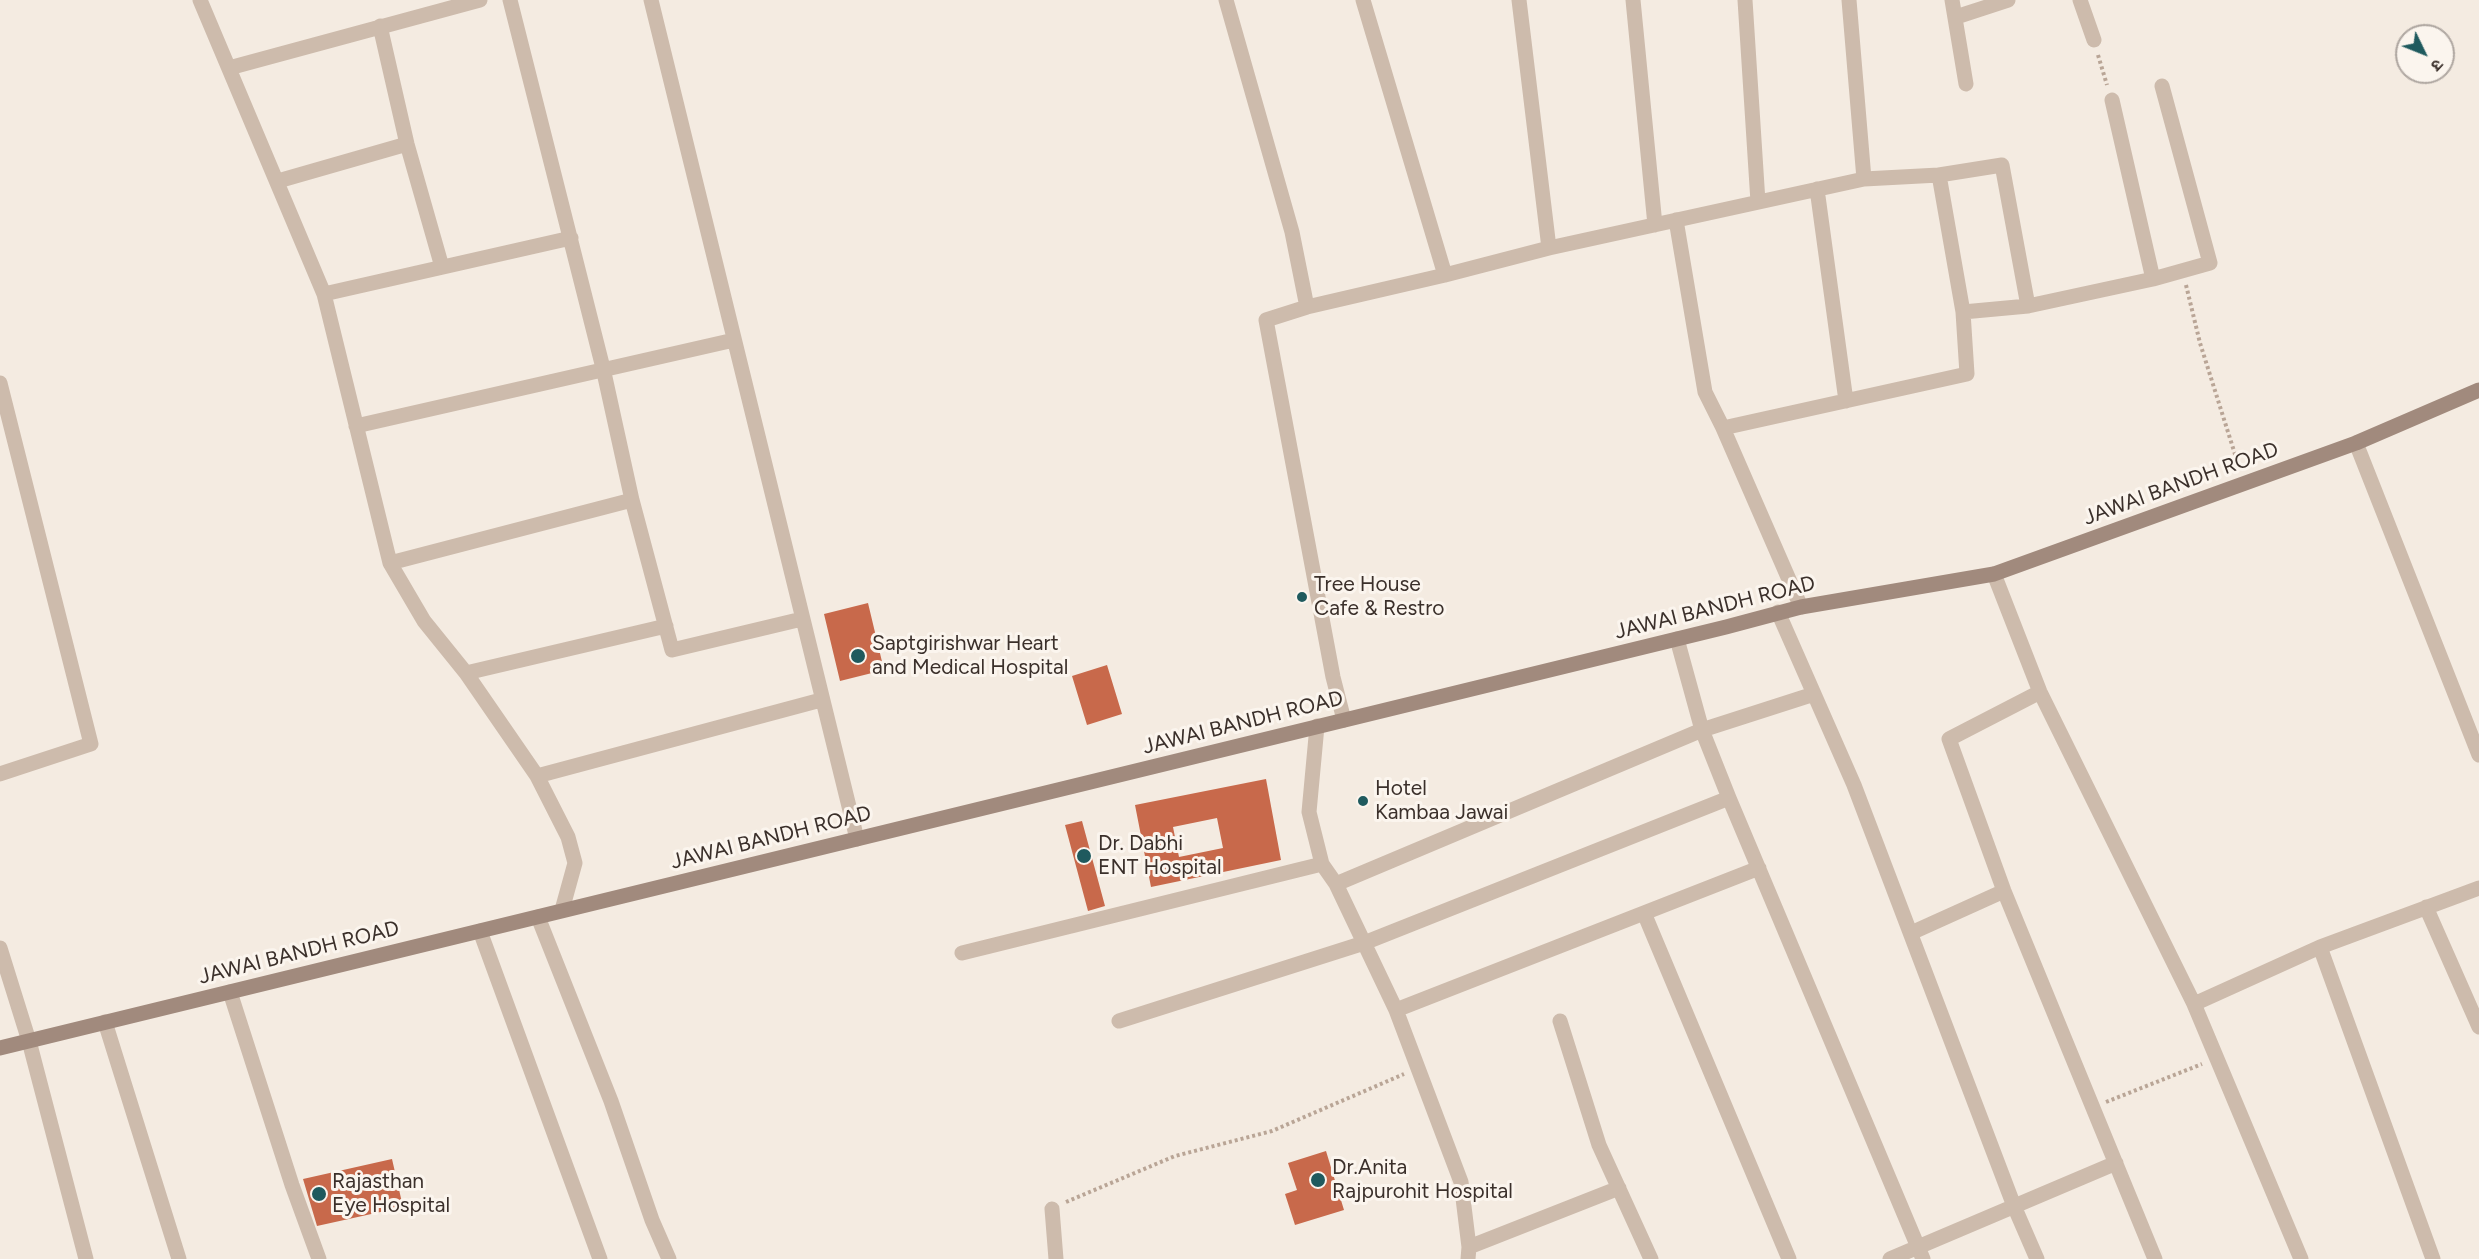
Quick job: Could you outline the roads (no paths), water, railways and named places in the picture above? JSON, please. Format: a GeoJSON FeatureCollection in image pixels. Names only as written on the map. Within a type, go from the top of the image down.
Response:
{"type":"FeatureCollection","features":[{"type":"Feature","properties":{"kind":"street"},"geometry":{"type":"LineString","coordinates":[[200,0],[324,294],[390,563],[424,621],[466,673],[537,776],[568,837],[575,863],[562,910]]}},
{"type":"Feature","properties":{"kind":"street"},"geometry":{"type":"LineString","coordinates":[[229,68],[480,0]]}},
{"type":"Feature","properties":{"kind":"street"},"geometry":{"type":"LineString","coordinates":[[510,0],[603,368],[632,500],[672,650],[802,619]]}},
{"type":"Feature","properties":{"kind":"street"},"geometry":{"type":"LineString","coordinates":[[651,0],[821,700],[857,839]]}},
{"type":"Feature","properties":{"kind":"street"},"geometry":{"type":"LineString","coordinates":[[1226,0],[1292,232],[1307,307]]}},
{"type":"Feature","properties":{"kind":"street"},"geometry":{"type":"LineString","coordinates":[[1363,0],[1445,275]]}},
{"type":"Feature","properties":{"kind":"street"},"geometry":{"type":"LineString","coordinates":[[1519,0],[1549,248]]}},
{"type":"Feature","properties":{"kind":"street"},"geometry":{"type":"LineString","coordinates":[[1633,0],[1655,225]]}},
{"type":"Feature","properties":{"kind":"street"},"geometry":{"type":"LineString","coordinates":[[1745,0],[1758,202]]}},
{"type":"Feature","properties":{"kind":"street"},"geometry":{"type":"LineString","coordinates":[[1849,0],[1864,179]]}},
{"type":"Feature","properties":{"kind":"street"},"geometry":{"type":"LineString","coordinates":[[1952,0],[1966,84]]}},
{"type":"Feature","properties":{"kind":"street"},"geometry":{"type":"LineString","coordinates":[[1956,17],[2008,0]]}},
{"type":"Feature","properties":{"kind":"street"},"geometry":{"type":"LineString","coordinates":[[2080,0],[2094,40]]}},
{"type":"Feature","properties":{"kind":"street"},"geometry":{"type":"LineString","coordinates":[[380,26],[407,144],[442,267]]}},
{"type":"Feature","properties":{"kind":"street"},"geometry":{"type":"LineString","coordinates":[[1963,312],[2028,306],[2153,279],[2210,263],[2162,86]]}},
{"type":"Feature","properties":{"kind":"street"},"geometry":{"type":"LineString","coordinates":[[2112,100],[2153,279]]}},
{"type":"Feature","properties":{"kind":"street"},"geometry":{"type":"LineString","coordinates":[[278,181],[407,144]]}},
{"type":"Feature","properties":{"kind":"street"},"geometry":{"type":"LineString","coordinates":[[1344,720],[1333,677],[1266,320],[1307,307],[1549,248],[1864,179],[1939,175],[2002,165],[2028,306]]}},
{"type":"Feature","properties":{"kind":"street"},"geometry":{"type":"LineString","coordinates":[[1723,428],[1967,374],[1963,312],[1939,175]]}},
{"type":"Feature","properties":{"kind":"street"},"geometry":{"type":"LineString","coordinates":[[1817,189],[1846,401]]}},
{"type":"Feature","properties":{"kind":"street"},"geometry":{"type":"LineString","coordinates":[[1676,220],[1705,392],[1801,607]]}},
{"type":"Feature","properties":{"kind":"street"},"geometry":{"type":"LineString","coordinates":[[324,294],[571,238]]}},
{"type":"Feature","properties":{"kind":"street"},"geometry":{"type":"LineString","coordinates":[[356,426],[734,340]]}},
{"type":"Feature","properties":{"kind":"street"},"geometry":{"type":"LineString","coordinates":[[0,383],[91,744],[0,774]]}},
{"type":"Feature","properties":{"kind":"street","name":"JAWAI BANDH ROAD"},"geometry":{"type":"LineString","coordinates":[[0,1048],[1677,639],[1778,612],[1994,574],[2356,443],[2479,390]]}},
{"type":"Feature","properties":{"kind":"street"},"geometry":{"type":"LineString","coordinates":[[2356,443],[2479,754]]}},
{"type":"Feature","properties":{"kind":"street"},"geometry":{"type":"LineString","coordinates":[[390,563],[632,500]]}},
{"type":"Feature","properties":{"kind":"street"},"geometry":{"type":"LineString","coordinates":[[1994,574],[2040,692],[2194,1004],[2301,1259]]}},
{"type":"Feature","properties":{"kind":"street"},"geometry":{"type":"LineString","coordinates":[[1778,612],[1854,785],[2014,1206],[2037,1259]]}},
{"type":"Feature","properties":{"kind":"street"},"geometry":{"type":"LineString","coordinates":[[466,673],[666,626]]}},
{"type":"Feature","properties":{"kind":"street"},"geometry":{"type":"LineString","coordinates":[[1677,639],[1702,730],[1921,1254]]}},
{"type":"Feature","properties":{"kind":"street"},"geometry":{"type":"LineString","coordinates":[[2040,692],[1949,739],[2004,891],[2156,1259]]}},
{"type":"Feature","properties":{"kind":"street"},"geometry":{"type":"LineString","coordinates":[[1336,884],[1702,730],[1814,694]]}},
{"type":"Feature","properties":{"kind":"street"},"geometry":{"type":"LineString","coordinates":[[537,776],[821,700]]}},
{"type":"Feature","properties":{"kind":"street"},"geometry":{"type":"LineString","coordinates":[[1317,726],[1309,812],[1322,864],[1336,884],[1396,1010],[1418,1068],[1461,1182],[1469,1253],[1620,1188]]}},
{"type":"Feature","properties":{"kind":"street"},"geometry":{"type":"LineString","coordinates":[[1119,1022],[1364,943],[1729,798]]}},
{"type":"Feature","properties":{"kind":"street"},"geometry":{"type":"LineString","coordinates":[[962,953],[1322,864]]}},
{"type":"Feature","properties":{"kind":"street"},"geometry":{"type":"LineString","coordinates":[[1396,1010],[1759,868]]}},
{"type":"Feature","properties":{"kind":"street"},"geometry":{"type":"LineString","coordinates":[[2194,1004],[2320,947],[2479,888]]}},
{"type":"Feature","properties":{"kind":"street"},"geometry":{"type":"LineString","coordinates":[[1911,933],[2004,891]]}},
{"type":"Feature","properties":{"kind":"street"},"geometry":{"type":"LineString","coordinates":[[2426,907],[2476,1011],[2479,1028]]}},
{"type":"Feature","properties":{"kind":"street"},"geometry":{"type":"LineString","coordinates":[[1644,913],[1789,1259]]}},
{"type":"Feature","properties":{"kind":"street"},"geometry":{"type":"LineString","coordinates":[[538,916],[611,1101],[652,1220],[669,1259]]}},
{"type":"Feature","properties":{"kind":"street"},"geometry":{"type":"LineString","coordinates":[[480,931],[600,1259]]}},
{"type":"Feature","properties":{"kind":"street"},"geometry":{"type":"LineString","coordinates":[[2320,947],[2433,1259]]}},
{"type":"Feature","properties":{"kind":"street"},"geometry":{"type":"LineString","coordinates":[[0,948],[29,1041],[86,1259]]}},
{"type":"Feature","properties":{"kind":"street"},"geometry":{"type":"LineString","coordinates":[[230,992],[292,1185],[320,1259]]}},
{"type":"Feature","properties":{"kind":"street"},"geometry":{"type":"LineString","coordinates":[[1560,1021],[1599,1145],[1651,1259]]}},
{"type":"Feature","properties":{"kind":"street"},"geometry":{"type":"LineString","coordinates":[[105,1022],[179,1259]]}},
{"type":"Feature","properties":{"kind":"street"},"geometry":{"type":"LineString","coordinates":[[1890,1259],[1921,1254],[2014,1206],[2116,1163]]}},
{"type":"Feature","properties":{"kind":"street"},"geometry":{"type":"LineString","coordinates":[[1052,1209],[1056,1259]]}},
{"type":"Feature","properties":{"kind":"place","name":"Tree House Cafe & Restro"},"geometry":{"type":"Point","coordinates":[1302,597]}},
{"type":"Feature","properties":{"kind":"place","name":"Saptgirishwar Heart and Medical Hospital"},"geometry":{"type":"Point","coordinates":[858,656]}},
{"type":"Feature","properties":{"kind":"place","name":"Hotel Kambaa Jawai"},"geometry":{"type":"Point","coordinates":[1363,801]}},
{"type":"Feature","properties":{"kind":"place","name":"Dr. Dabhi ENT Hospital"},"geometry":{"type":"Point","coordinates":[1084,856]}},
{"type":"Feature","properties":{"kind":"place","name":"Dr.Anita Rajpurohit Hospital"},"geometry":{"type":"Point","coordinates":[1318,1180]}},
{"type":"Feature","properties":{"kind":"place","name":"Rajasthan Eye Hospital"},"geometry":{"type":"Point","coordinates":[319,1194]}}]}
